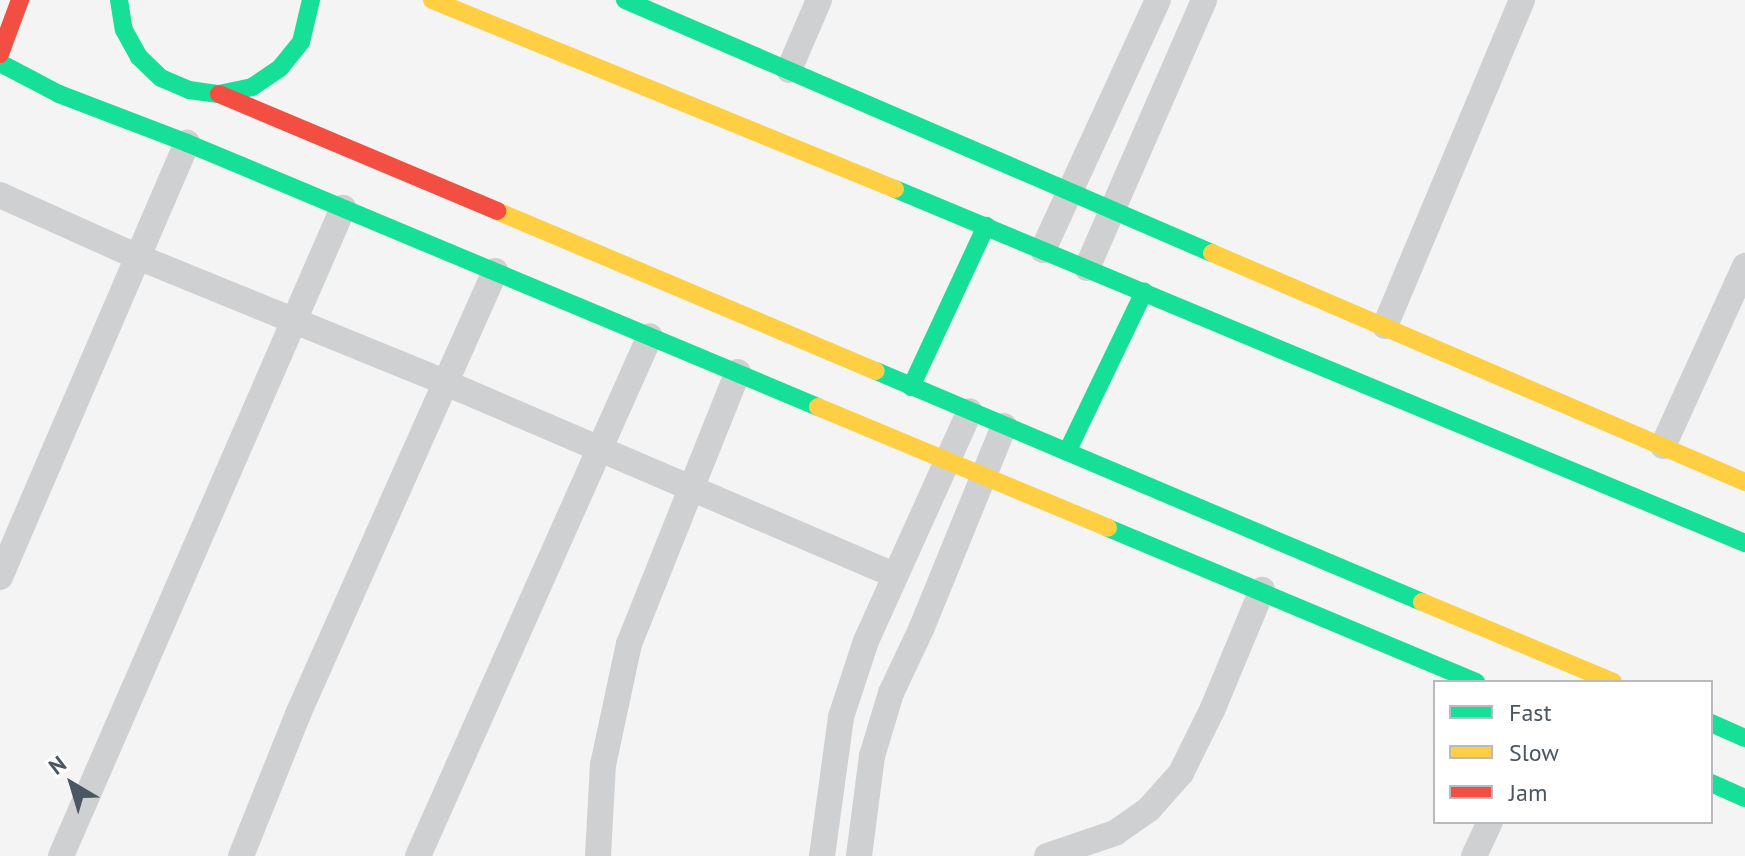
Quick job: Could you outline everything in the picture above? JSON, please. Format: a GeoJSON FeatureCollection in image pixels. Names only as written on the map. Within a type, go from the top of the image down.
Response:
{"type":"FeatureCollection","features":[{"type":"Feature","properties":{"kind":"street"},"geometry":{"type":"LineString","coordinates":[[0,54],[20,0]]}},
{"type":"Feature","properties":{"kind":"street"},"geometry":{"type":"LineString","coordinates":[[119,0],[124,30],[139,57],[161,78],[189,90],[219,94],[1608,680]]}},
{"type":"Feature","properties":{"kind":"street"},"geometry":{"type":"LineString","coordinates":[[219,94],[252,87],[280,68],[301,42],[312,10],[311,0]]}},
{"type":"Feature","properties":{"kind":"street"},"geometry":{"type":"LineString","coordinates":[[432,0],[986,226],[1745,543]]}},
{"type":"Feature","properties":{"kind":"street"},"geometry":{"type":"LineString","coordinates":[[625,0],[1745,482]]}},
{"type":"Feature","properties":{"kind":"street"},"geometry":{"type":"LineString","coordinates":[[789,70],[819,0]]}},
{"type":"Feature","properties":{"kind":"street"},"geometry":{"type":"LineString","coordinates":[[1043,250],[1158,0]]}},
{"type":"Feature","properties":{"kind":"street"},"geometry":{"type":"LineString","coordinates":[[1087,268],[1204,0]]}},
{"type":"Feature","properties":{"kind":"street"},"geometry":{"type":"LineString","coordinates":[[1385,326],[1522,0]]}},
{"type":"Feature","properties":{"kind":"street"},"geometry":{"type":"LineString","coordinates":[[0,63],[59,94],[187,143],[1471,680]]}},
{"type":"Feature","properties":{"kind":"street"},"geometry":{"type":"LineString","coordinates":[[0,577],[187,143]]}},
{"type":"Feature","properties":{"kind":"street"},"geometry":{"type":"LineString","coordinates":[[0,195],[138,257],[294,319],[894,575]]}},
{"type":"Feature","properties":{"kind":"street"},"geometry":{"type":"LineString","coordinates":[[61,856],[343,208]]}},
{"type":"Feature","properties":{"kind":"street"},"geometry":{"type":"LineString","coordinates":[[911,387],[986,226]]}},
{"type":"Feature","properties":{"kind":"street"},"geometry":{"type":"LineString","coordinates":[[1663,446],[1745,266]]}},
{"type":"Feature","properties":{"kind":"street"},"geometry":{"type":"LineString","coordinates":[[241,856],[298,714],[495,271]]}},
{"type":"Feature","properties":{"kind":"street"},"geometry":{"type":"LineString","coordinates":[[1067,452],[1144,292]]}},
{"type":"Feature","properties":{"kind":"street"},"geometry":{"type":"LineString","coordinates":[[418,856],[650,336]]}},
{"type":"Feature","properties":{"kind":"street"},"geometry":{"type":"LineString","coordinates":[[598,856],[603,765],[629,644],[738,372]]}},
{"type":"Feature","properties":{"kind":"street"},"geometry":{"type":"LineString","coordinates":[[822,856],[841,717],[866,641],[970,411]]}},
{"type":"Feature","properties":{"kind":"street"},"geometry":{"type":"LineString","coordinates":[[859,856],[872,756],[891,693],[922,627],[1004,426]]}},
{"type":"Feature","properties":{"kind":"street"},"geometry":{"type":"LineString","coordinates":[[1047,856],[1115,833],[1149,809],[1181,773],[1213,708],[1262,590]]}},
{"type":"Feature","properties":{"kind":"street"},"geometry":{"type":"LineString","coordinates":[[1713,724],[1745,738]]}},
{"type":"Feature","properties":{"kind":"street"},"geometry":{"type":"LineString","coordinates":[[1713,784],[1745,798]]}},
{"type":"Feature","properties":{"kind":"street"},"geometry":{"type":"LineString","coordinates":[[1474,856],[1489,824]]}},
{"type":"Feature","properties":{"kind":"traffic: fast"},"geometry":{"type":"LineString","coordinates":[[119,0],[124,30],[139,57],[161,78],[189,90],[219,94],[252,87],[280,68],[301,42],[311,0]]}},
{"type":"Feature","properties":{"kind":"traffic: fast"},"geometry":{"type":"LineString","coordinates":[[625,0],[1212,253]]}},
{"type":"Feature","properties":{"kind":"traffic: fast"},"geometry":{"type":"LineString","coordinates":[[0,63],[59,94],[187,143],[818,407]]}},
{"type":"Feature","properties":{"kind":"traffic: fast"},"geometry":{"type":"LineString","coordinates":[[895,189],[1745,543]]}},
{"type":"Feature","properties":{"kind":"traffic: fast"},"geometry":{"type":"LineString","coordinates":[[911,387],[986,226]]}},
{"type":"Feature","properties":{"kind":"traffic: fast"},"geometry":{"type":"LineString","coordinates":[[1067,452],[1144,292]]}},
{"type":"Feature","properties":{"kind":"traffic: fast"},"geometry":{"type":"LineString","coordinates":[[876,371],[1422,602]]}},
{"type":"Feature","properties":{"kind":"traffic: fast"},"geometry":{"type":"LineString","coordinates":[[1108,528],[1471,680]]}},
{"type":"Feature","properties":{"kind":"traffic: fast"},"geometry":{"type":"LineString","coordinates":[[1713,724],[1745,738]]}},
{"type":"Feature","properties":{"kind":"traffic: fast"},"geometry":{"type":"LineString","coordinates":[[1713,784],[1745,798]]}},
{"type":"Feature","properties":{"kind":"traffic: slow"},"geometry":{"type":"LineString","coordinates":[[432,0],[895,189]]}},
{"type":"Feature","properties":{"kind":"traffic: slow"},"geometry":{"type":"LineString","coordinates":[[497,211],[876,371]]}},
{"type":"Feature","properties":{"kind":"traffic: slow"},"geometry":{"type":"LineString","coordinates":[[1212,253],[1745,482]]}},
{"type":"Feature","properties":{"kind":"traffic: slow"},"geometry":{"type":"LineString","coordinates":[[818,407],[1108,528]]}},
{"type":"Feature","properties":{"kind":"traffic: slow"},"geometry":{"type":"LineString","coordinates":[[1422,602],[1608,680]]}},
{"type":"Feature","properties":{"kind":"traffic: jam"},"geometry":{"type":"LineString","coordinates":[[0,54],[20,0]]}},
{"type":"Feature","properties":{"kind":"traffic: jam"},"geometry":{"type":"LineString","coordinates":[[219,94],[497,211]]}}]}
